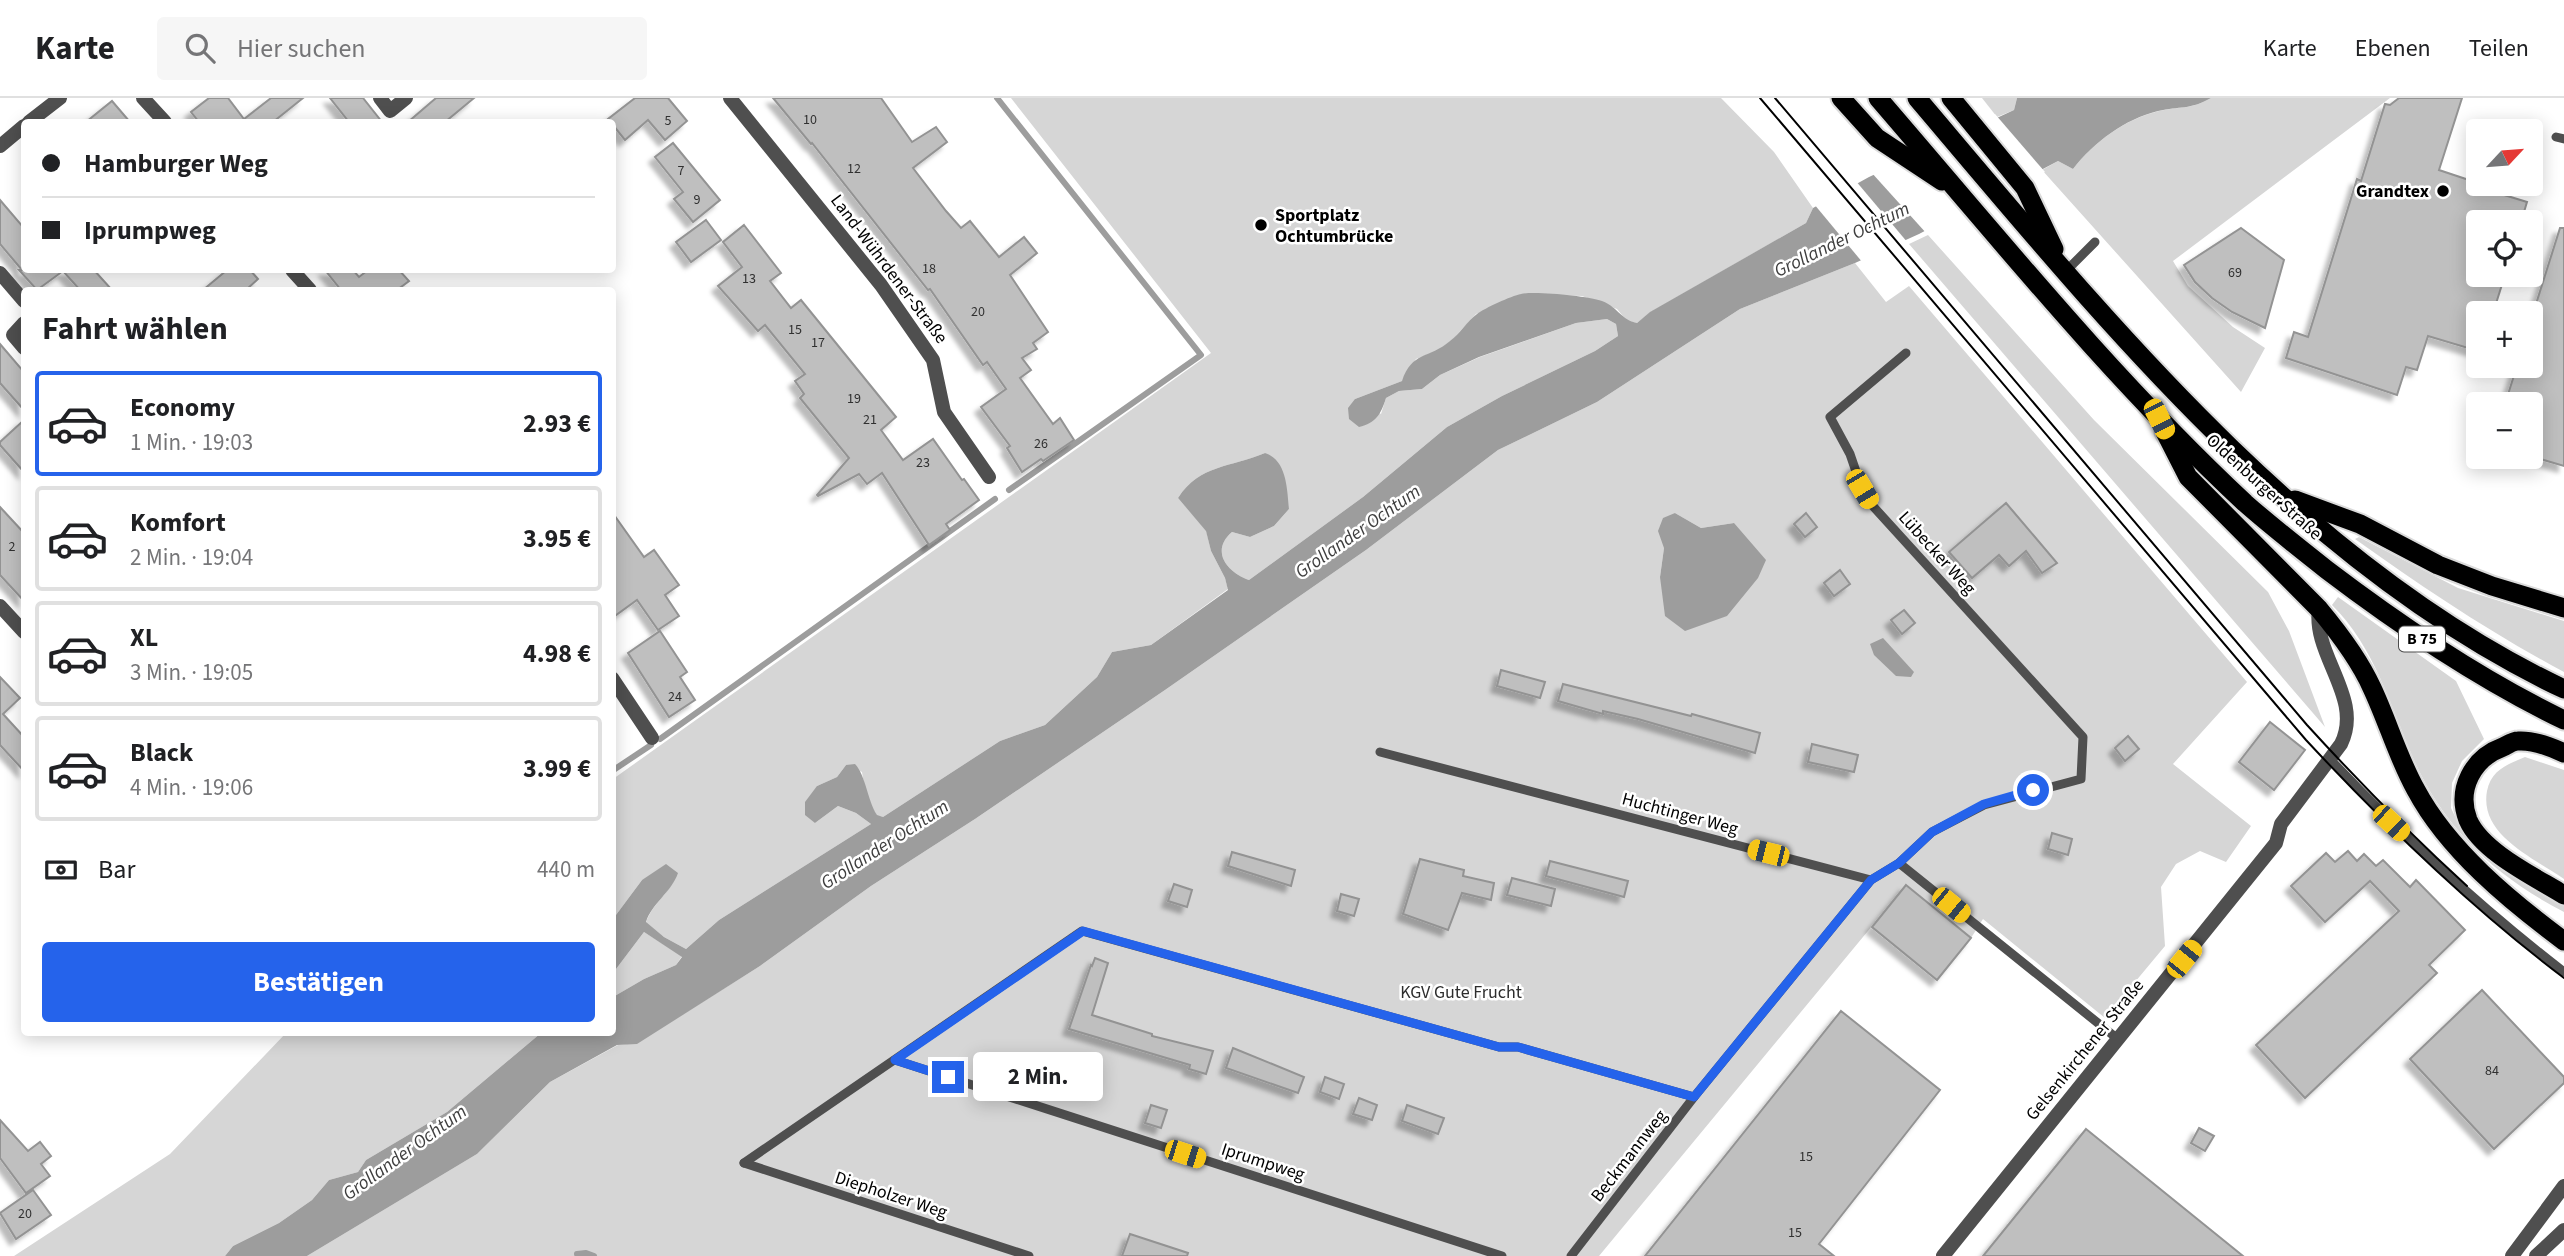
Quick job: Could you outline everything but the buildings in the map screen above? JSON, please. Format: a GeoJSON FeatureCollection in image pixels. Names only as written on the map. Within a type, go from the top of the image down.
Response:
{"type":"FeatureCollection","features":[{"type":"Feature","properties":{"kind":"highway"},"geometry":{"type":"LineString","coordinates":[[1841,98],[1877,138],[1957,191]]}},
{"type":"Feature","properties":{"kind":"highway","name":"Oldenburger Straße"},"geometry":{"type":"LineString","coordinates":[[1878,98],[2068,321],[2159,419],[2247,505],[2371,603],[2429,644],[2490,681],[2564,720]]}},
{"type":"Feature","properties":{"kind":"highway","name":"Oldenburger Straße"},"geometry":{"type":"LineString","coordinates":[[1917,98],[2135,351],[2281,494],[2406,595],[2499,655],[2564,689]]}},
{"type":"Feature","properties":{"kind":"highway"},"geometry":{"type":"LineString","coordinates":[[1951,98],[2025,188],[2065,272]]}},
{"type":"Feature","properties":{"kind":"highway"},"geometry":{"type":"LineString","coordinates":[[2159,419],[2188,477],[2319,609],[2359,663],[2372,687],[2406,771],[2432,816],[2465,856],[2564,941]]}},
{"type":"Feature","properties":{"kind":"highway"},"geometry":{"type":"LineString","coordinates":[[2281,494],[2360,524],[2438,565],[2492,586],[2564,608]]}},
{"type":"Feature","properties":{"kind":"highway"},"geometry":{"type":"LineString","coordinates":[[2564,753],[2550,746],[2517,741],[2489,752],[2475,767],[2465,784],[2464,802],[2468,820],[2479,836],[2498,854],[2564,895]]}},
{"type":"Feature","properties":{"kind":"street"},"geometry":{"type":"LineString","coordinates":[[33,119],[60,98]]}},
{"type":"Feature","properties":{"kind":"street"},"geometry":{"type":"LineString","coordinates":[[144,98],[162,119]]}},
{"type":"Feature","properties":{"kind":"street"},"geometry":{"type":"LineString","coordinates":[[380,98],[390,111],[405,98]]}},
{"type":"Feature","properties":{"kind":"street","name":"Land-Wührdener-Straße"},"geometry":{"type":"LineString","coordinates":[[730,98],[881,285],[933,360],[944,412],[989,477]]}},
{"type":"Feature","properties":{"kind":"street"},"geometry":{"type":"LineString","coordinates":[[0,146],[21,129]]}},
{"type":"Feature","properties":{"kind":"street"},"geometry":{"type":"LineString","coordinates":[[0,273],[21,298]]}},
{"type":"Feature","properties":{"kind":"street"},"geometry":{"type":"LineString","coordinates":[[295,273],[307,287]]}},
{"type":"Feature","properties":{"kind":"street"},"geometry":{"type":"LineString","coordinates":[[21,326],[13,335],[21,344]]}},
{"type":"Feature","properties":{"kind":"street"},"geometry":{"type":"LineString","coordinates":[[0,606],[21,629]]}},
{"type":"Feature","properties":{"kind":"street","name":"Gelsenkirchener Straße"},"geometry":{"type":"LineString","coordinates":[[1943,1256],[2276,843],[2281,824],[2330,759],[2347,731],[2348,720],[2341,690],[2317,623],[2319,609]]}},
{"type":"Feature","properties":{"kind":"street"},"geometry":{"type":"LineString","coordinates":[[616,684],[652,738]]}},
{"type":"Feature","properties":{"kind":"street"},"geometry":{"type":"LineString","coordinates":[[2512,1256],[2564,1185]]}},
{"type":"Feature","properties":{"kind":"street"},"geometry":{"type":"LineString","coordinates":[[2536,1256],[2564,1230]]}},
{"type":"Feature","properties":{"kind":"lane"},"geometry":{"type":"LineString","coordinates":[[2065,272],[2095,242]]}},
{"type":"Feature","properties":{"kind":"lane","name":"Lübecker Weg"},"geometry":{"type":"LineString","coordinates":[[1899,863],[1932,832],[1984,804],[2081,779],[2083,737],[1871,504],[1862,489],[1850,454],[1830,417],[1906,353]]}},
{"type":"Feature","properties":{"kind":"lane","name":"Huchtinger Weg"},"geometry":{"type":"LineString","coordinates":[[1380,752],[1871,880]]}},
{"type":"Feature","properties":{"kind":"lane"},"geometry":{"type":"LineString","coordinates":[[2330,759],[2429,859],[2508,928],[2564,972]]}},
{"type":"Feature","properties":{"kind":"lane"},"geometry":{"type":"LineString","coordinates":[[1871,880],[1899,863],[2119,1040]]}},
{"type":"Feature","properties":{"kind":"lane","name":"Beckmannweg"},"geometry":{"type":"LineString","coordinates":[[1571,1256],[1694,1097],[1871,880]]}},
{"type":"Feature","properties":{"kind":"lane"},"geometry":{"type":"LineString","coordinates":[[895,1060],[1083,931],[1499,1047],[1518,1047],[1694,1097]]}},
{"type":"Feature","properties":{"kind":"lane","name":"Diepholzer Weg"},"geometry":{"type":"LineString","coordinates":[[895,1060],[744,1163],[1029,1256]]}},
{"type":"Feature","properties":{"kind":"lane","name":"Iprumpweg"},"geometry":{"type":"LineString","coordinates":[[895,1060],[1502,1256]]}},
{"type":"Feature","properties":{"kind":"green space"},"geometry":{"type":"Polygon","coordinates":[[[1011,98],[1721,98],[1774,152],[1813,208],[1806,223],[1651,312],[1637,323],[1627,321],[1617,309],[1582,296],[1522,294],[1476,314],[1439,350],[1416,359],[1402,381],[1355,399],[1381,414],[1386,398],[1399,391],[1422,389],[1440,375],[1480,357],[1576,323],[1607,319],[1616,324],[1618,336],[1595,351],[1502,396],[1447,427],[1363,497],[1249,580],[1228,566],[1224,560],[1222,546],[1232,532],[1250,537],[1274,526],[1289,509],[1265,453],[1206,473],[1187,487],[1178,498],[1206,530],[1211,551],[1228,589],[1151,645],[1112,652],[1097,677],[1045,725],[1000,741],[883,817],[877,816],[862,772],[846,765],[837,777],[817,786],[815,823],[838,806],[856,813],[871,824],[719,920],[686,949],[646,923],[677,873],[642,880],[616,915],[616,777],[1211,353],[1011,98]]]}},
{"type":"Feature","properties":{"kind":"green space"},"geometry":{"type":"Polygon","coordinates":[[[1982,98],[2017,98],[2014,110],[1997,117],[1982,98]]]}},
{"type":"Feature","properties":{"kind":"green space"},"geometry":{"type":"Polygon","coordinates":[[[2211,98],[2390,98],[2173,261],[2188,286],[2233,327],[2265,348],[2241,392],[2042,170],[2058,161],[2073,169],[2100,141],[2122,126],[2146,115],[2197,104],[2211,98]]]}},
{"type":"Feature","properties":{"kind":"green space"},"geometry":{"type":"Polygon","coordinates":[[[1928,235],[2094,420],[2268,592],[2289,631],[2325,727],[1909,244],[1928,235]]]}},
{"type":"Feature","properties":{"kind":"green space","name":"KGV Gute Frucht"},"geometry":{"type":"Polygon","coordinates":[[[1855,263],[1886,302],[1909,286],[2247,682],[2173,764],[2251,826],[2226,862],[2200,851],[2176,864],[2161,887],[2165,946],[2105,1018],[1983,919],[1971,938],[1906,885],[1599,1256],[307,1256],[477,1154],[550,1082],[618,1045],[637,1043],[760,966],[871,886],[975,819],[1366,550],[1498,450],[1597,402],[1740,309],[1855,263]],[[1675,513],[1664,548],[1660,577],[1734,523],[1701,528],[1675,513]]]}},
{"type":"Feature","properties":{"kind":"green space"},"geometry":{"type":"Polygon","coordinates":[[[2359,537],[2458,588],[2564,621],[2564,672],[2510,642],[2431,592],[2355,539],[2359,537]]]}},
{"type":"Feature","properties":{"kind":"green space"},"geometry":{"type":"Polygon","coordinates":[[[2338,597],[2456,681],[2484,739],[2462,761],[2452,783],[2451,808],[2462,831],[2474,846],[2564,906],[2564,912],[2517,884],[2495,867],[2476,849],[2457,829],[2441,808],[2414,760],[2370,658],[2347,621],[2332,605],[2338,597]]]}},
{"type":"Feature","properties":{"kind":"green space"},"geometry":{"type":"Polygon","coordinates":[[[2525,757],[2564,770],[2564,879],[2511,844],[2491,820],[2487,807],[2487,791],[2492,778],[2507,765],[2525,757]]]}},
{"type":"Feature","properties":{"kind":"green space"},"geometry":{"type":"Polygon","coordinates":[[[644,932],[682,956],[676,965],[616,995],[616,969],[644,932]]]}},
{"type":"Feature","properties":{"kind":"green space"},"geometry":{"type":"Polygon","coordinates":[[[283,1036],[537,1036],[447,1112],[366,1160],[358,1172],[329,1180],[312,1200],[279,1223],[233,1246],[225,1256],[14,1256],[170,1154],[283,1036]]]}},
{"type":"Feature","properties":{"kind":"water","name":"Grollander Ochtum"},"geometry":{"type":"Polygon","coordinates":[[[2017,98],[2211,98],[2134,120],[2100,141],[2073,169],[2058,161],[1919,234],[1740,309],[1597,402],[1498,450],[1366,550],[975,819],[871,886],[760,966],[637,1044],[617,1045],[550,1082],[477,1154],[307,1256],[225,1256],[233,1246],[279,1223],[312,1200],[329,1180],[358,1172],[366,1160],[447,1112],[537,1036],[616,1036],[616,995],[676,965],[682,957],[644,932],[616,969],[616,915],[642,880],[666,864],[678,873],[646,922],[664,937],[686,949],[719,920],[871,824],[856,813],[838,806],[815,823],[805,815],[805,802],[817,786],[837,777],[846,765],[855,764],[859,769],[877,815],[883,817],[1000,741],[1045,725],[1097,677],[1112,652],[1151,645],[1228,590],[1211,551],[1206,531],[1178,498],[1196,479],[1217,468],[1265,453],[1278,462],[1282,469],[1289,509],[1274,526],[1250,537],[1232,532],[1222,546],[1224,560],[1228,566],[1249,580],[1363,497],[1447,427],[1502,396],[1595,351],[1618,336],[1616,324],[1607,319],[1576,323],[1479,357],[1440,375],[1422,389],[1399,391],[1386,398],[1377,417],[1370,423],[1359,427],[1349,419],[1348,408],[1355,399],[1402,381],[1406,371],[1416,360],[1442,347],[1481,312],[1521,294],[1549,294],[1602,301],[1637,323],[1650,312],[1806,223],[1813,208],[1869,177],[2014,110],[2017,98]]]}},
{"type":"Feature","properties":{"kind":"water"},"geometry":{"type":"Polygon","coordinates":[[[1675,513],[1701,528],[1734,523],[1766,560],[1758,578],[1727,616],[1685,631],[1665,616],[1660,577],[1664,548],[1658,531],[1663,518],[1675,513]]]}},
{"type":"Feature","properties":{"kind":"water"},"geometry":{"type":"Polygon","coordinates":[[[1883,638],[1914,672],[1911,677],[1896,676],[1874,655],[1870,644],[1883,638]]]}},
{"type":"Feature","properties":{"kind":"pier"},"geometry":{"type":"Polygon","coordinates":[[[1995,114],[2045,172],[1927,234],[1871,172],[1995,114]]]}},
{"type":"Feature","properties":{"kind":"pier"},"geometry":{"type":"Polygon","coordinates":[[[1855,180],[1908,243],[1863,263],[1814,204],[1855,180]]]}},
{"type":"Feature","properties":{"kind":"waterway"},"geometry":{"type":"LineString","coordinates":[[997,98],[1201,355],[1009,490]]}},
{"type":"Feature","properties":{"kind":"waterway"},"geometry":{"type":"LineString","coordinates":[[660,739],[995,499]]}},
{"type":"Feature","properties":{"kind":"waterway"},"geometry":{"type":"LineString","coordinates":[[616,768],[651,745]]}},
{"type":"Feature","properties":{"kind":"waterway"},"geometry":{"type":"LineString","coordinates":[[577,1254],[594,1256]]}},
{"type":"Feature","properties":{"kind":"tram line"},"geometry":{"type":"LineString","coordinates":[[1760,98],[2306,740],[2430,865],[2495,923],[2564,978]]}},
{"type":"Feature","properties":{"kind":"tram line"},"geometry":{"type":"LineString","coordinates":[[1775,98],[2307,725],[2386,808],[2467,886]]}},
{"type":"Feature","properties":{"kind":"place","name":"Grandtex"},"geometry":{"type":"Point","coordinates":[2443,191]}},
{"type":"Feature","properties":{"kind":"place","name":"Sportplatz Ochtumbrücke"},"geometry":{"type":"Point","coordinates":[1261,225]}},
{"type":"Feature","properties":{"kind":"route"},"geometry":{"type":"LineString","coordinates":[[948,1077],[895,1060],[1083,931],[1499,1047],[1518,1047],[1694,1097],[1871,880],[1899,863],[1932,832],[1984,804],[2033,790]]}}]}
